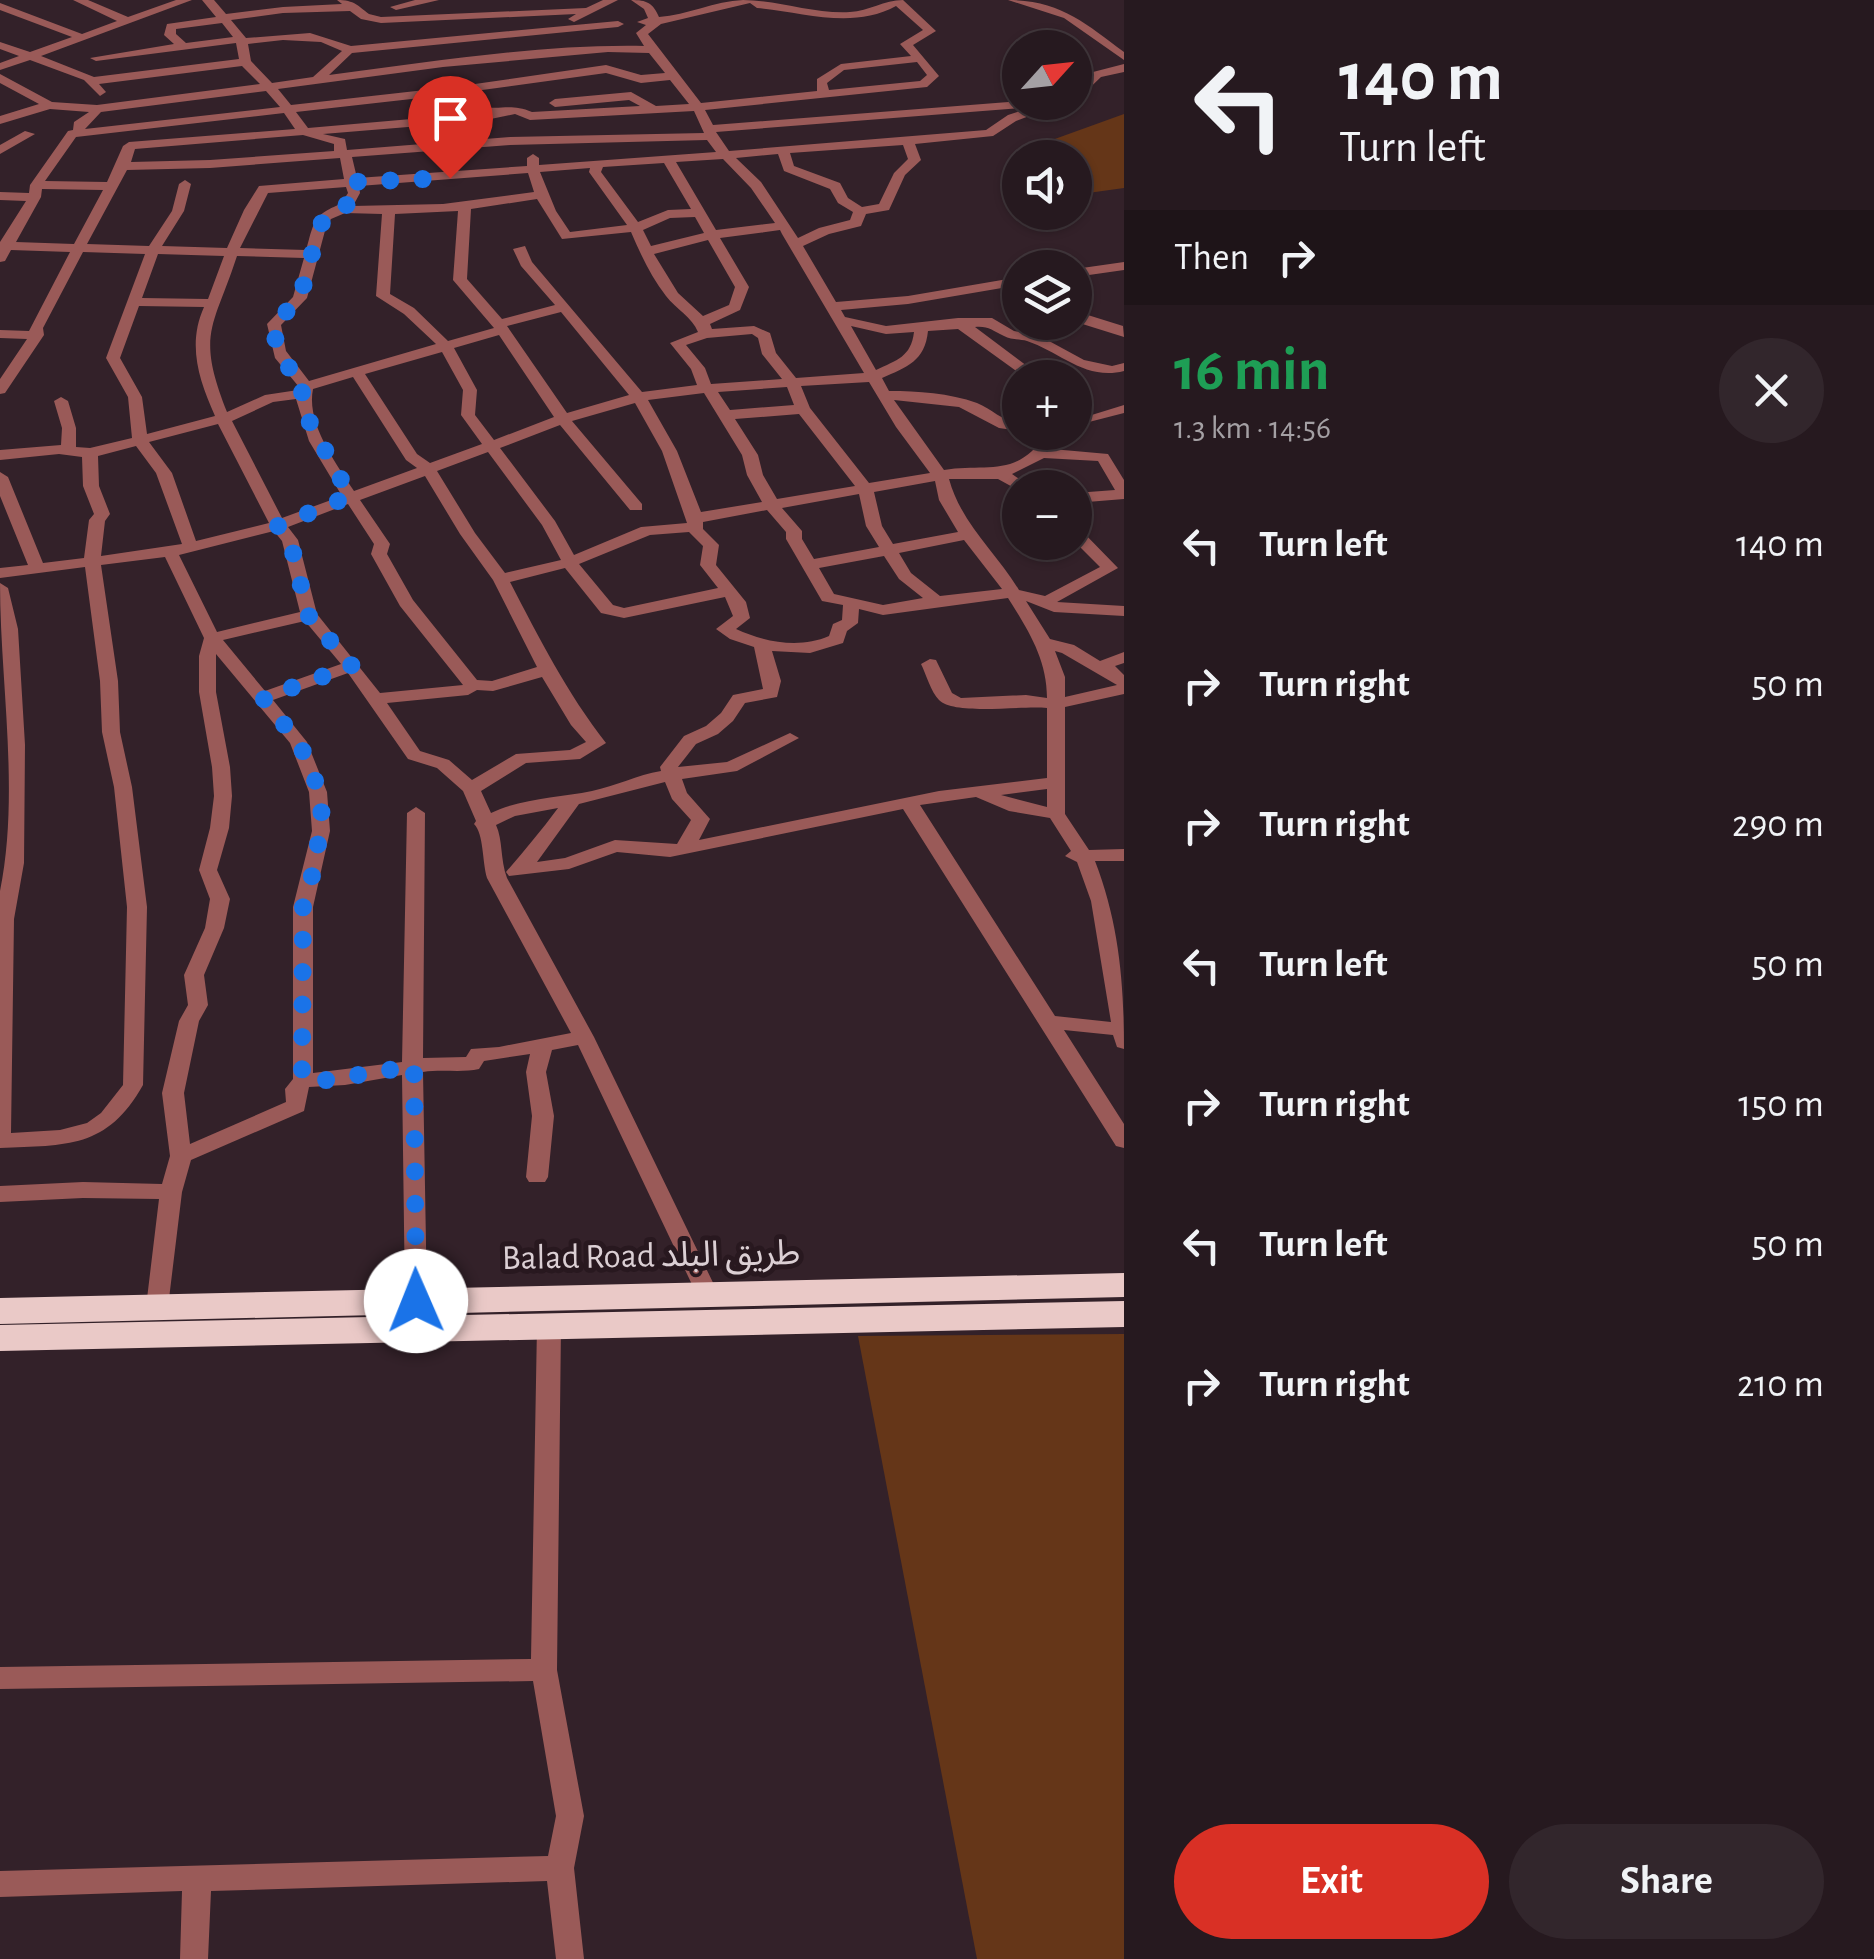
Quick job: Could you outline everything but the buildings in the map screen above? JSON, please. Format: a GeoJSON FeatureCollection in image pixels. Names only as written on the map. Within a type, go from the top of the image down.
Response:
{"type":"FeatureCollection","features":[{"type":"Feature","properties":{"kind":"highway","name":"Balad Road طريق البلد"},"geometry":{"type":"LineString","coordinates":[[0,1311],[1124,1286]]}},
{"type":"Feature","properties":{"kind":"highway","name":"Balad Road طريق البلد"},"geometry":{"type":"LineString","coordinates":[[0,1338],[1124,1314]]}},
{"type":"Feature","properties":{"kind":"street"},"geometry":{"type":"LineString","coordinates":[[84,2],[121,0]]}},
{"type":"Feature","properties":{"kind":"street"},"geometry":{"type":"LineString","coordinates":[[161,0],[181,2]]}},
{"type":"Feature","properties":{"kind":"street"},"geometry":{"type":"LineString","coordinates":[[208,0],[241,41],[244,62],[280,97],[304,132],[341,142],[339,149],[345,154],[354,193],[344,209]]}},
{"type":"Feature","properties":{"kind":"street"},"geometry":{"type":"LineString","coordinates":[[182,45],[170,35],[171,26],[347,3],[374,20],[433,0]]}},
{"type":"Feature","properties":{"kind":"street"},"geometry":{"type":"LineString","coordinates":[[441,0],[441,5],[456,15],[474,38]]}},
{"type":"Feature","properties":{"kind":"street"},"geometry":{"type":"LineString","coordinates":[[96,58],[182,45],[306,34],[334,41],[349,50],[474,38],[510,33],[612,0]]}},
{"type":"Feature","properties":{"kind":"street"},"geometry":{"type":"LineString","coordinates":[[637,0],[649,7],[656,23]]}},
{"type":"Feature","properties":{"kind":"street"},"geometry":{"type":"LineString","coordinates":[[395,13],[575,13],[618,24],[656,23],[752,0],[757,5],[788,7],[804,13],[851,15],[878,11],[897,0],[920,0]]}},
{"type":"Feature","properties":{"kind":"street"},"geometry":{"type":"LineString","coordinates":[[395,13],[408,44],[436,65],[450,90],[471,108],[530,116],[698,108],[923,84],[933,76],[906,44],[930,31],[897,0]]}},
{"type":"Feature","properties":{"kind":"street"},"geometry":{"type":"LineString","coordinates":[[1014,0],[1068,16],[1124,57]]}},
{"type":"Feature","properties":{"kind":"street"},"geometry":{"type":"LineString","coordinates":[[84,2],[127,21]]}},
{"type":"Feature","properties":{"kind":"street"},"geometry":{"type":"LineString","coordinates":[[0,67],[181,2]]}},
{"type":"Feature","properties":{"kind":"street"},"geometry":{"type":"LineString","coordinates":[[684,16],[688,2]]}},
{"type":"Feature","properties":{"kind":"street"},"geometry":{"type":"LineString","coordinates":[[0,6],[81,38]]}},
{"type":"Feature","properties":{"kind":"street"},"geometry":{"type":"LineString","coordinates":[[575,13],[618,24]]}},
{"type":"Feature","properties":{"kind":"street"},"geometry":{"type":"LineString","coordinates":[[656,23],[642,33],[652,50],[698,108],[712,136],[758,188],[903,427],[941,476],[947,500],[968,535],[998,569],[1044,644],[1056,677],[1056,814],[1101,901],[1122,1034],[1050,1022]]}},
{"type":"Feature","properties":{"kind":"street"},"geometry":{"type":"LineString","coordinates":[[510,33],[516,38],[508,45],[509,51],[516,57]]}},
{"type":"Feature","properties":{"kind":"street"},"geometry":{"type":"LineString","coordinates":[[436,65],[437,41]]}},
{"type":"Feature","properties":{"kind":"street"},"geometry":{"type":"LineString","coordinates":[[0,46],[94,81],[244,62]]}},
{"type":"Feature","properties":{"kind":"street"},"geometry":{"type":"LineString","coordinates":[[0,120],[50,105],[102,108],[436,65],[608,49],[652,50]]}},
{"type":"Feature","properties":{"kind":"street"},"geometry":{"type":"LineString","coordinates":[[152,50],[154,60],[182,98]]}},
{"type":"Feature","properties":{"kind":"street"},"geometry":{"type":"LineString","coordinates":[[317,80],[349,50]]}},
{"type":"Feature","properties":{"kind":"street"},"geometry":{"type":"LineString","coordinates":[[823,92],[821,82],[841,67],[917,59]]}},
{"type":"Feature","properties":{"kind":"street"},"geometry":{"type":"LineString","coordinates":[[1092,79],[1097,74],[1124,68]]}},
{"type":"Feature","properties":{"kind":"street"},"geometry":{"type":"LineString","coordinates":[[190,69],[208,95]]}},
{"type":"Feature","properties":{"kind":"street"},"geometry":{"type":"LineString","coordinates":[[3,250],[70,135],[80,132],[606,69],[641,79],[672,76]]}},
{"type":"Feature","properties":{"kind":"street"},"geometry":{"type":"LineString","coordinates":[[78,74],[112,70]]}},
{"type":"Feature","properties":{"kind":"street"},"geometry":{"type":"LineString","coordinates":[[0,78],[50,105]]}},
{"type":"Feature","properties":{"kind":"street"},"geometry":{"type":"LineString","coordinates":[[94,81],[102,108]]}},
{"type":"Feature","properties":{"kind":"street"},"geometry":{"type":"LineString","coordinates":[[902,86],[925,112]]}},
{"type":"Feature","properties":{"kind":"street"},"geometry":{"type":"LineString","coordinates":[[0,390],[36,335],[36,328],[129,146],[481,116],[628,96],[640,98],[653,109]]}},
{"type":"Feature","properties":{"kind":"street"},"geometry":{"type":"LineString","coordinates":[[708,1295],[584,1037],[497,878],[490,857],[491,835],[471,789],[443,764],[414,755],[352,666],[308,615],[290,540],[278,526],[209,393],[200,344],[230,254],[252,204],[264,189],[351,182],[659,135],[712,136],[1002,107]]}},
{"type":"Feature","properties":{"kind":"street"},"geometry":{"type":"LineString","coordinates":[[80,132],[78,125],[102,108]]}},
{"type":"Feature","properties":{"kind":"street"},"geometry":{"type":"LineString","coordinates":[[632,112],[659,135]]}},
{"type":"Feature","properties":{"kind":"street"},"geometry":{"type":"LineString","coordinates":[[509,113],[531,156],[540,194],[559,230],[567,236],[636,228],[668,214],[700,212]]}},
{"type":"Feature","properties":{"kind":"street"},"geometry":{"type":"LineString","coordinates":[[481,116],[493,142]]}},
{"type":"Feature","properties":{"kind":"street"},"geometry":{"type":"LineString","coordinates":[[0,120],[30,134],[0,150]]}},
{"type":"Feature","properties":{"kind":"street"},"geometry":{"type":"LineString","coordinates":[[122,166],[493,142],[572,168],[596,167],[989,133],[1009,120]]}},
{"type":"Feature","properties":{"kind":"street"},"geometry":{"type":"LineString","coordinates":[[186,122],[191,138]]}},
{"type":"Feature","properties":{"kind":"street"},"geometry":{"type":"LineString","coordinates":[[673,159],[712,136]]}},
{"type":"Feature","properties":{"kind":"street"},"geometry":{"type":"LineString","coordinates":[[783,150],[788,168],[835,186],[844,200],[860,211],[884,207],[900,174],[915,160],[907,140]]}},
{"type":"Feature","properties":{"kind":"street"},"geometry":{"type":"LineString","coordinates":[[673,159],[742,287],[735,307],[676,342],[698,368],[707,389],[750,455],[756,475],[780,519],[794,531],[794,539],[828,597],[883,610],[1010,593],[1034,597],[1051,606],[1124,611]]}},
{"type":"Feature","properties":{"kind":"street"},"geometry":{"type":"LineString","coordinates":[[596,167],[595,172],[636,228],[672,296],[703,328],[760,332],[769,354],[792,382],[803,409],[865,488],[874,526],[905,576],[936,601]]}},
{"type":"Feature","properties":{"kind":"street"},"geometry":{"type":"LineString","coordinates":[[185,184],[178,210],[152,252],[131,302],[113,358],[135,397],[140,441],[164,474],[191,548]]}},
{"type":"Feature","properties":{"kind":"street"},"geometry":{"type":"LineString","coordinates":[[0,196],[110,186]]}},
{"type":"Feature","properties":{"kind":"street"},"geometry":{"type":"LineString","coordinates":[[472,686],[406,602],[379,554],[382,544],[350,496],[301,406],[304,390],[273,339],[274,324],[300,298],[309,254],[326,216],[344,209],[389,211],[540,194]]}},
{"type":"Feature","properties":{"kind":"street"},"geometry":{"type":"LineString","coordinates":[[465,204],[460,280],[501,327],[562,419],[636,506]]}},
{"type":"Feature","properties":{"kind":"street"},"geometry":{"type":"LineString","coordinates":[[389,211],[383,296],[399,302],[446,346],[470,392],[468,415],[607,609],[624,613],[730,592]]}},
{"type":"Feature","properties":{"kind":"street"},"geometry":{"type":"LineString","coordinates":[[795,245],[824,231],[856,223],[860,211]]}},
{"type":"Feature","properties":{"kind":"street"},"geometry":{"type":"LineString","coordinates":[[648,251],[711,235],[781,226]]}},
{"type":"Feature","properties":{"kind":"street"},"geometry":{"type":"LineString","coordinates":[[3,250],[80,248],[309,254]]}},
{"type":"Feature","properties":{"kind":"street"},"geometry":{"type":"LineString","coordinates":[[520,249],[526,263],[623,377],[668,441],[679,481],[711,546],[708,564],[738,602],[742,618],[724,629],[761,642],[821,648],[836,639],[839,628],[850,624],[851,604]]}},
{"type":"Feature","properties":{"kind":"street"},"geometry":{"type":"LineString","coordinates":[[1092,271],[1124,266]]}},
{"type":"Feature","properties":{"kind":"street"},"geometry":{"type":"LineString","coordinates":[[836,314],[1002,284]]}},
{"type":"Feature","properties":{"kind":"street"},"geometry":{"type":"LineString","coordinates":[[908,300],[926,327]]}},
{"type":"Feature","properties":{"kind":"street"},"geometry":{"type":"LineString","coordinates":[[131,302],[213,303]]}},
{"type":"Feature","properties":{"kind":"street"},"geometry":{"type":"LineString","coordinates":[[0,455],[68,450],[90,453],[140,441],[225,418],[270,398],[562,308]]}},
{"type":"Feature","properties":{"kind":"street"},"geometry":{"type":"LineString","coordinates":[[836,314],[886,330],[1002,321]]}},
{"type":"Feature","properties":{"kind":"street"},"geometry":{"type":"LineString","coordinates":[[958,322],[1011,360]]}},
{"type":"Feature","properties":{"kind":"street"},"geometry":{"type":"LineString","coordinates":[[992,322],[1010,334],[1034,338],[1075,362],[1112,370],[1124,368]]}},
{"type":"Feature","properties":{"kind":"street"},"geometry":{"type":"LineString","coordinates":[[1092,323],[1116,325],[1124,333]]}},
{"type":"Feature","properties":{"kind":"street"},"geometry":{"type":"LineString","coordinates":[[0,572],[170,552],[278,526],[562,419],[635,398],[873,377],[911,358],[926,327]]}},
{"type":"Feature","properties":{"kind":"street"},"geometry":{"type":"LineString","coordinates":[[0,334],[36,335]]}},
{"type":"Feature","properties":{"kind":"street"},"geometry":{"type":"LineString","coordinates":[[356,371],[411,456],[429,470],[501,579],[547,670],[580,726],[597,743],[574,756],[522,758],[471,789]]}},
{"type":"Feature","properties":{"kind":"street"},"geometry":{"type":"LineString","coordinates":[[886,396],[924,397],[984,412],[1002,426]]}},
{"type":"Feature","properties":{"kind":"street"},"geometry":{"type":"LineString","coordinates":[[61,401],[69,428],[68,450]]}},
{"type":"Feature","properties":{"kind":"street"},"geometry":{"type":"LineString","coordinates":[[725,415],[803,409]]}},
{"type":"Feature","properties":{"kind":"street"},"geometry":{"type":"LineString","coordinates":[[1092,417],[1124,409]]}},
{"type":"Feature","properties":{"kind":"street"},"geometry":{"type":"LineString","coordinates":[[501,579],[570,562],[647,530],[773,503],[955,472],[1001,474],[1044,450]]}},
{"type":"Feature","properties":{"kind":"street"},"geometry":{"type":"LineString","coordinates":[[0,588],[10,629],[16,863],[4,919],[0,1139],[59,1137],[94,1130],[121,1112],[133,1085],[137,907],[111,732],[109,681],[92,561],[97,520],[102,514],[91,486],[90,453]]}},
{"type":"Feature","properties":{"kind":"street"},"geometry":{"type":"LineString","coordinates":[[1042,453],[1124,458]]}},
{"type":"Feature","properties":{"kind":"street"},"geometry":{"type":"LineString","coordinates":[[1092,496],[1124,493],[1106,459]]}},
{"type":"Feature","properties":{"kind":"street"},"geometry":{"type":"LineString","coordinates":[[0,477],[36,568]]}},
{"type":"Feature","properties":{"kind":"street"},"geometry":{"type":"LineString","coordinates":[[808,565],[968,535]]}},
{"type":"Feature","properties":{"kind":"street"},"geometry":{"type":"LineString","coordinates":[[1026,618],[1044,617],[1054,596],[1110,568],[1092,550]]}},
{"type":"Feature","properties":{"kind":"street"},"geometry":{"type":"LineString","coordinates":[[170,552],[212,638],[298,742],[312,769],[322,807],[316,862],[303,907],[303,1080],[296,1090],[298,1106],[180,1156]]}},
{"type":"Feature","properties":{"kind":"street"},"geometry":{"type":"LineString","coordinates":[[212,638],[308,615]]}},
{"type":"Feature","properties":{"kind":"street"},"geometry":{"type":"LineString","coordinates":[[157,1307],[171,1192],[180,1156],[173,1093],[190,1021],[198,1005],[191,986],[192,968],[214,930],[221,897],[208,870],[223,822],[223,781],[204,658],[212,638]]}},
{"type":"Feature","properties":{"kind":"street"},"geometry":{"type":"LineString","coordinates":[[685,847],[700,819],[678,794],[669,767],[690,740],[728,717],[739,699],[771,694],[761,642]]}},
{"type":"Feature","properties":{"kind":"street"},"geometry":{"type":"LineString","coordinates":[[1044,644],[1068,649],[1113,678]]}},
{"type":"Feature","properties":{"kind":"street"},"geometry":{"type":"LineString","coordinates":[[768,663],[786,660],[805,649]]}},
{"type":"Feature","properties":{"kind":"street"},"geometry":{"type":"LineString","coordinates":[[1113,678],[1106,664],[1124,657]]}},
{"type":"Feature","properties":{"kind":"street"},"geometry":{"type":"LineString","coordinates":[[930,664],[950,700],[1056,704],[1113,678]]}},
{"type":"Feature","properties":{"kind":"street"},"geometry":{"type":"LineString","coordinates":[[263,698],[352,666]]}},
{"type":"Feature","properties":{"kind":"street"},"geometry":{"type":"LineString","coordinates":[[376,699],[493,686],[547,670]]}},
{"type":"Feature","properties":{"kind":"street"},"geometry":{"type":"LineString","coordinates":[[1056,677],[1113,678]]}},
{"type":"Feature","properties":{"kind":"street"},"geometry":{"type":"LineString","coordinates":[[483,824],[510,811],[600,795],[640,780],[731,767],[790,738]]}},
{"type":"Feature","properties":{"kind":"street"},"geometry":{"type":"LineString","coordinates":[[497,878],[521,870],[570,863],[615,846],[663,852],[908,803],[1056,783]]}},
{"type":"Feature","properties":{"kind":"street"},"geometry":{"type":"LineString","coordinates":[[977,791],[1016,807],[1056,814]]}},
{"type":"Feature","properties":{"kind":"street"},"geometry":{"type":"LineString","coordinates":[[521,870],[572,801]]}},
{"type":"Feature","properties":{"kind":"street"},"geometry":{"type":"LineString","coordinates":[[908,803],[1124,1141]]}},
{"type":"Feature","properties":{"kind":"street"},"geometry":{"type":"LineString","coordinates":[[416,813],[416,1301]]}},
{"type":"Feature","properties":{"kind":"street"},"geometry":{"type":"LineString","coordinates":[[1076,856],[1124,855]]}},
{"type":"Feature","properties":{"kind":"street"},"geometry":{"type":"LineString","coordinates":[[303,1080],[345,1078],[442,1062],[472,1064],[478,1054],[584,1037]]}},
{"type":"Feature","properties":{"kind":"street"},"geometry":{"type":"LineString","coordinates":[[537,1177],[543,1116],[536,1072],[543,1045]]}},
{"type":"Feature","properties":{"kind":"street"},"geometry":{"type":"LineString","coordinates":[[0,1194],[83,1190],[171,1192]]}},
{"type":"Feature","properties":{"kind":"street"},"geometry":{"type":"LineString","coordinates":[[549,1326],[544,1670],[570,1816],[560,1868],[570,1959]]}},
{"type":"Feature","properties":{"kind":"street"},"geometry":{"type":"LineString","coordinates":[[0,1678],[544,1670]]}},
{"type":"Feature","properties":{"kind":"street"},"geometry":{"type":"LineString","coordinates":[[0,1884],[560,1868]]}},
{"type":"Feature","properties":{"kind":"street"},"geometry":{"type":"LineString","coordinates":[[194,1959],[197,1879]]}},
{"type":"Feature","properties":{"kind":"shaded area"},"geometry":{"type":"Polygon","coordinates":[[[1124,114],[1124,188],[1092,192],[1092,140],[1052,140],[1124,114]]]}},
{"type":"Feature","properties":{"kind":"shaded area"},"geometry":{"type":"Polygon","coordinates":[[[1124,1334],[1124,1959],[977,1959],[858,1336],[1124,1334]]]}},
{"type":"Feature","properties":{"kind":"route"},"geometry":{"type":"LineString","coordinates":[[416,1301],[414,1066],[314,1082],[303,1080],[302,1076],[303,907],[316,862],[322,807],[312,769],[298,742],[263,698],[352,666],[308,615],[304,585],[290,540],[278,526],[350,496],[301,406],[306,386],[286,364],[273,339],[274,324],[300,298],[319,228],[326,216],[347,206],[354,193],[351,182],[450,178]]}}]}
